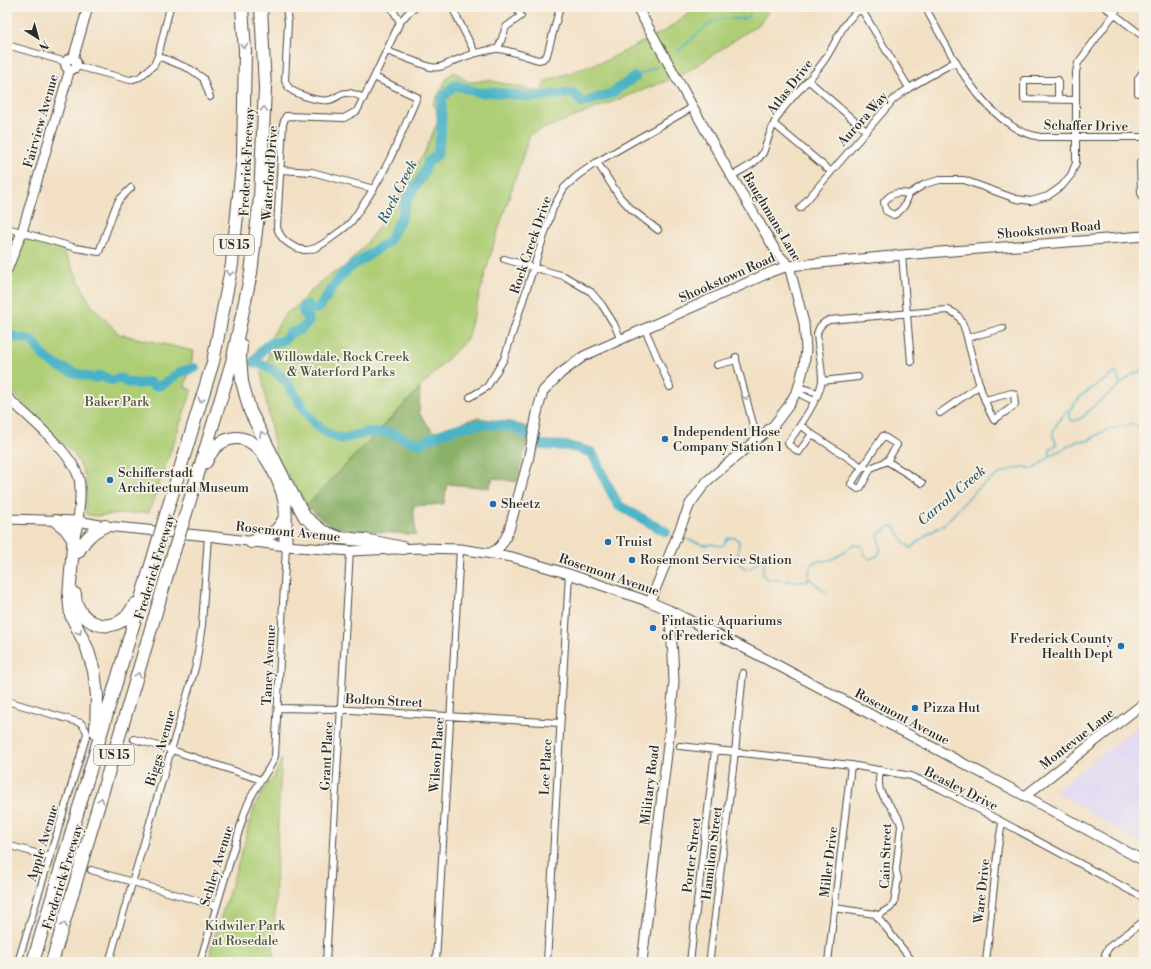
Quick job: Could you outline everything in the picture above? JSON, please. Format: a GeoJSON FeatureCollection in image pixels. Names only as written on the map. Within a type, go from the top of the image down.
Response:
{"type":"FeatureCollection","features":[{"type":"Feature","properties":{"kind":"highway","name":"Frederick Freeway"},"geometry":{"type":"LineString","coordinates":[[33,962],[143,588],[213,362],[232,264],[243,156],[245,52],[242,7]]}},
{"type":"Feature","properties":{"kind":"highway","name":"Frederick Freeway"},"geometry":{"type":"LineString","coordinates":[[52,962],[232,362],[251,273],[260,198],[265,88],[261,7]]}},
{"type":"Feature","properties":{"kind":"highway"},"geometry":{"type":"LineString","coordinates":[[251,273],[249,302],[240,357],[242,382],[250,410],[285,481],[305,517],[322,531],[340,538],[364,540],[404,548]]}},
{"type":"Feature","properties":{"kind":"highway"},"geometry":{"type":"LineString","coordinates":[[190,498],[212,450],[219,443],[236,438],[251,443],[260,451],[269,463],[278,479],[282,491],[286,516],[284,536],[286,546]]}},
{"type":"Feature","properties":{"kind":"highway"},"geometry":{"type":"LineString","coordinates":[[285,481],[292,523],[286,546]]}},
{"type":"Feature","properties":{"kind":"highway"},"geometry":{"type":"LineString","coordinates":[[251,542],[275,532],[282,524],[286,516]]}},
{"type":"Feature","properties":{"kind":"highway"},"geometry":{"type":"LineString","coordinates":[[56,521],[65,528],[73,539]]}},
{"type":"Feature","properties":{"kind":"highway"},"geometry":{"type":"LineString","coordinates":[[78,521],[73,539],[69,597],[74,622],[87,648],[94,671],[97,695],[96,750]]}},
{"type":"Feature","properties":{"kind":"highway"},"geometry":{"type":"LineString","coordinates":[[78,521],[78,552],[75,596],[79,610],[88,620],[100,625],[119,622],[129,614],[143,588]]}},
{"type":"Feature","properties":{"kind":"highway"},"geometry":{"type":"LineString","coordinates":[[78,552],[83,542],[90,535],[105,526]]}},
{"type":"Feature","properties":{"kind":"main road","name":"Fairview Avenue"},"geometry":{"type":"LineString","coordinates":[[7,270],[22,232],[88,7]]}},
{"type":"Feature","properties":{"kind":"main road","name":"Baughmans Lane"},"geometry":{"type":"LineString","coordinates":[[637,7],[732,176],[778,253],[788,266],[804,323],[806,350],[804,366],[798,389],[789,405],[774,425],[756,436],[706,481],[690,504],[650,602]]}},
{"type":"Feature","properties":{"kind":"main road","name":"Shookstown Road"},"geometry":{"type":"LineString","coordinates":[[506,540],[528,461],[530,445],[543,391],[572,364],[584,356],[645,330],[773,271],[788,266],[902,255],[1144,236]]}},
{"type":"Feature","properties":{"kind":"main road"},"geometry":{"type":"LineString","coordinates":[[7,397],[58,446],[74,465],[79,479],[80,490],[78,521]]}},
{"type":"Feature","properties":{"kind":"main road","name":"Rosemont Avenue"},"geometry":{"type":"LineString","coordinates":[[7,519],[78,521],[105,526],[208,536],[286,546],[350,551],[404,548],[460,549],[512,557],[569,574],[669,610],[775,664],[1025,796],[1144,861]]}},
{"type":"Feature","properties":{"kind":"main road"},"geometry":{"type":"LineString","coordinates":[[490,553],[498,550],[506,540]]}},
{"type":"Feature","properties":{"kind":"main road"},"geometry":{"type":"LineString","coordinates":[[506,540],[508,553],[512,557]]}},
{"type":"Feature","properties":{"kind":"main road","name":"Military Road"},"geometry":{"type":"LineString","coordinates":[[642,962],[674,682],[669,610]]}},
{"type":"Feature","properties":{"kind":"main road","name":"Montevue Lane"},"geometry":{"type":"LineString","coordinates":[[1025,796],[1144,704]]}},
{"type":"Feature","properties":{"kind":"street"},"geometry":{"type":"LineString","coordinates":[[7,45],[130,80],[140,77],[154,65],[158,56],[170,7]]}},
{"type":"Feature","properties":{"kind":"street"},"geometry":{"type":"LineString","coordinates":[[286,7],[288,23],[285,81],[289,88],[316,100],[334,99],[346,92],[364,98]]}},
{"type":"Feature","properties":{"kind":"street"},"geometry":{"type":"LineString","coordinates":[[391,7],[400,22]]}},
{"type":"Feature","properties":{"kind":"street","name":"Waterford Drive"},"geometry":{"type":"LineString","coordinates":[[374,78],[417,97],[397,144],[374,189],[350,224],[323,244],[313,249],[304,251],[293,247],[284,241],[279,234],[277,227],[283,124],[286,116],[344,118],[357,112],[400,22],[416,7]]}},
{"type":"Feature","properties":{"kind":"street"},"geometry":{"type":"LineString","coordinates":[[452,7],[475,53]]}},
{"type":"Feature","properties":{"kind":"street"},"geometry":{"type":"LineString","coordinates":[[498,49],[506,27],[520,16],[516,7]]}},
{"type":"Feature","properties":{"kind":"street"},"geometry":{"type":"LineString","coordinates":[[387,51],[430,67],[437,68],[446,66],[457,59],[475,53],[498,49],[538,60],[543,59],[547,55],[560,7]]}},
{"type":"Feature","properties":{"kind":"street","name":"Schaffer Drive"},"geometry":{"type":"LineString","coordinates":[[925,7],[956,61],[982,99],[998,116],[1012,127],[1026,134],[1040,137],[1144,137]]}},
{"type":"Feature","properties":{"kind":"street"},"geometry":{"type":"LineString","coordinates":[[1105,7],[1144,37]]}},
{"type":"Feature","properties":{"kind":"street"},"geometry":{"type":"LineString","coordinates":[[909,194],[925,184],[940,180],[964,180],[1016,199],[1031,200],[1048,196],[1062,186],[1071,175],[1076,163],[1076,68],[1078,63],[1119,7]]}},
{"type":"Feature","properties":{"kind":"street"},"geometry":{"type":"LineString","coordinates":[[861,8],[909,88]]}},
{"type":"Feature","properties":{"kind":"street","name":"Atlas Drive"},"geometry":{"type":"LineString","coordinates":[[732,176],[760,158],[774,124],[785,107],[828,56],[840,31],[861,8]]}},
{"type":"Feature","properties":{"kind":"street"},"geometry":{"type":"LineString","coordinates":[[158,56],[190,69],[202,78],[210,97]]}},
{"type":"Feature","properties":{"kind":"street","name":"Aurora Way"},"geometry":{"type":"LineString","coordinates":[[800,208],[894,99],[909,88],[956,61]]}},
{"type":"Feature","properties":{"kind":"street"},"geometry":{"type":"LineString","coordinates":[[1144,70],[1138,79],[1138,93],[1144,93]]}},
{"type":"Feature","properties":{"kind":"street"},"geometry":{"type":"LineString","coordinates":[[808,80],[866,131]]}},
{"type":"Feature","properties":{"kind":"street"},"geometry":{"type":"LineString","coordinates":[[1058,99],[1058,80],[1024,80],[1024,99],[1076,100]]}},
{"type":"Feature","properties":{"kind":"street","name":"Rock Creek Drive"},"geometry":{"type":"LineString","coordinates":[[470,397],[486,387],[504,359],[535,268],[553,208],[564,188],[577,176],[597,162],[693,107]]}},
{"type":"Feature","properties":{"kind":"street"},"geometry":{"type":"LineString","coordinates":[[774,124],[830,172]]}},
{"type":"Feature","properties":{"kind":"street"},"geometry":{"type":"LineString","coordinates":[[1144,158],[1140,162],[1141,194],[1144,199]]}},
{"type":"Feature","properties":{"kind":"street"},"geometry":{"type":"LineString","coordinates":[[597,162],[619,196],[631,209],[658,230]]}},
{"type":"Feature","properties":{"kind":"street"},"geometry":{"type":"LineString","coordinates":[[281,170],[312,172],[374,189]]}},
{"type":"Feature","properties":{"kind":"street"},"geometry":{"type":"LineString","coordinates":[[7,228],[76,248],[99,252],[119,200],[131,188]]}},
{"type":"Feature","properties":{"kind":"street"},"geometry":{"type":"LineString","coordinates":[[902,255],[911,362]]}},
{"type":"Feature","properties":{"kind":"street"},"geometry":{"type":"LineString","coordinates":[[504,259],[564,276],[591,292],[602,305],[622,340]]}},
{"type":"Feature","properties":{"kind":"street"},"geometry":{"type":"LineString","coordinates":[[812,434],[799,452],[788,443],[801,425],[818,393],[822,381],[817,334],[818,328],[822,323],[829,320],[948,310],[954,312],[961,319],[987,408],[994,420],[1015,405],[1014,394],[1012,393],[985,400]]}},
{"type":"Feature","properties":{"kind":"street"},"geometry":{"type":"LineString","coordinates":[[967,338],[1003,328]]}},
{"type":"Feature","properties":{"kind":"street"},"geometry":{"type":"LineString","coordinates":[[645,330],[670,387]]}},
{"type":"Feature","properties":{"kind":"street"},"geometry":{"type":"LineString","coordinates":[[717,365],[736,358],[756,436]]}},
{"type":"Feature","properties":{"kind":"street"},"geometry":{"type":"LineString","coordinates":[[822,381],[858,377]]}},
{"type":"Feature","properties":{"kind":"street"},"geometry":{"type":"LineString","coordinates":[[940,413],[980,385]]}},
{"type":"Feature","properties":{"kind":"street"},"geometry":{"type":"LineString","coordinates":[[798,389],[805,389],[818,393]]}},
{"type":"Feature","properties":{"kind":"street"},"geometry":{"type":"LineString","coordinates":[[798,389],[802,395],[814,401]]}},
{"type":"Feature","properties":{"kind":"street"},"geometry":{"type":"LineString","coordinates":[[801,425],[862,467],[871,468],[887,461],[897,445],[883,436],[862,467],[851,484],[858,489],[861,487],[871,468]]}},
{"type":"Feature","properties":{"kind":"street"},"geometry":{"type":"LineString","coordinates":[[887,461],[922,483]]}},
{"type":"Feature","properties":{"kind":"street","name":"Biggs Avenue"},"geometry":{"type":"LineString","coordinates":[[109,962],[196,665],[205,600],[208,536]]}},
{"type":"Feature","properties":{"kind":"street","name":"Taney Avenue"},"geometry":{"type":"LineString","coordinates":[[261,780],[269,769],[275,756],[286,546]]}},
{"type":"Feature","properties":{"kind":"street","name":"Wilson Place"},"geometry":{"type":"LineString","coordinates":[[436,962],[460,549]]}},
{"type":"Feature","properties":{"kind":"street","name":"Grant Place"},"geometry":{"type":"LineString","coordinates":[[326,962],[350,551]]}},
{"type":"Feature","properties":{"kind":"street","name":"Lee Place"},"geometry":{"type":"LineString","coordinates":[[547,962],[569,574]]}},
{"type":"Feature","properties":{"kind":"street","name":"Hamilton Street"},"geometry":{"type":"LineString","coordinates":[[710,957],[743,673]]}},
{"type":"Feature","properties":{"kind":"street","name":"Apple Avenue"},"geometry":{"type":"LineString","coordinates":[[7,701],[81,724],[86,730],[87,734],[18,962]]}},
{"type":"Feature","properties":{"kind":"street","name":"Bolton Street"},"geometry":{"type":"LineString","coordinates":[[278,708],[340,710],[560,723]]}},
{"type":"Feature","properties":{"kind":"street"},"geometry":{"type":"LineString","coordinates":[[134,739],[172,750],[261,780]]}},
{"type":"Feature","properties":{"kind":"street","name":"Beasley Drive"},"geometry":{"type":"LineString","coordinates":[[680,746],[851,765],[911,776],[928,782],[1144,898]]}},
{"type":"Feature","properties":{"kind":"street","name":"Porter Street"},"geometry":{"type":"LineString","coordinates":[[690,962],[715,750]]}},
{"type":"Feature","properties":{"kind":"street","name":"Miller Drive"},"geometry":{"type":"LineString","coordinates":[[828,962],[851,765]]}},
{"type":"Feature","properties":{"kind":"street","name":"Cain Street"},"geometry":{"type":"LineString","coordinates":[[877,916],[890,908],[894,903],[898,879],[896,870],[901,826],[900,820],[885,799],[880,789],[880,770]]}},
{"type":"Feature","properties":{"kind":"street","name":"Schley Avenue"},"geometry":{"type":"LineString","coordinates":[[200,962],[245,811],[261,780]]}},
{"type":"Feature","properties":{"kind":"street","name":"Ware Drive"},"geometry":{"type":"LineString","coordinates":[[986,962],[998,847],[1002,823]]}},
{"type":"Feature","properties":{"kind":"street"},"geometry":{"type":"LineString","coordinates":[[7,845],[50,857]]}},
{"type":"Feature","properties":{"kind":"street"},"geometry":{"type":"LineString","coordinates":[[91,870],[216,906]]}},
{"type":"Feature","properties":{"kind":"street"},"geometry":{"type":"LineString","coordinates":[[834,908],[871,913],[877,916],[913,962]]}},
{"type":"Feature","properties":{"kind":"street"},"geometry":{"type":"LineString","coordinates":[[1108,962],[1105,954],[1109,947],[1144,922]]}},
{"type":"Feature","properties":{"kind":"shaded area"},"geometry":{"type":"Polygon","coordinates":[[[1144,722],[1144,845],[1055,791],[1144,722]]]}},
{"type":"Feature","properties":{"kind":"green space","name":"Willowdale, Rock Creek & Waterford Parks"},"geometry":{"type":"Polygon","coordinates":[[[698,7],[772,7],[759,24],[684,74],[530,134],[493,246],[467,339],[307,505],[276,456],[261,372],[267,368],[271,337],[286,313],[293,309],[322,280],[344,267],[362,249],[390,212],[415,165],[423,155],[438,121],[436,108],[433,104],[447,78],[454,72],[468,82],[488,80],[541,92],[546,81],[607,60],[665,31],[698,7]]]}},
{"type":"Feature","properties":{"kind":"green space","name":"Baker Park"},"geometry":{"type":"Polygon","coordinates":[[[7,234],[63,249],[91,305],[119,334],[194,351],[185,387],[192,390],[149,512],[95,516],[86,514],[86,480],[74,454],[7,387],[7,234]]]}},
{"type":"Feature","properties":{"kind":"green space"},"geometry":{"type":"Polygon","coordinates":[[[420,389],[419,413],[433,432],[476,418],[510,422],[530,428],[517,482],[493,478],[489,488],[447,484],[444,504],[413,506],[416,535],[334,528],[320,518],[307,505],[420,389]]]}},
{"type":"Feature","properties":{"kind":"green space","name":"Kidwiler Park at Rosedale"},"geometry":{"type":"Polygon","coordinates":[[[282,758],[273,962],[225,962],[212,959],[210,951],[244,845],[249,823],[256,803],[268,783],[273,779],[282,758]]]}},
{"type":"Feature","properties":{"kind":"waterway","name":"Rock Creek"},"geometry":{"type":"LineString","coordinates":[[678,52],[710,24],[720,19],[741,19],[748,17],[751,7]]}},
{"type":"Feature","properties":{"kind":"waterway","name":"Rock Creek"},"geometry":{"type":"LineString","coordinates":[[635,77],[658,66]]}},
{"type":"Feature","properties":{"kind":"waterway","name":"Rock Creek"},"geometry":{"type":"LineString","coordinates":[[635,77],[612,93],[583,103],[573,93],[532,97],[491,92],[480,93],[456,85],[450,89],[442,99],[441,133],[437,155],[428,162],[423,175],[406,201],[402,216],[389,241],[348,269],[339,278],[319,308],[312,309],[308,305],[304,306],[303,312],[309,322],[301,329],[290,333],[283,340],[266,346],[254,362],[277,373],[287,383],[310,418],[321,429],[341,439],[369,432],[390,433],[419,444],[453,430],[486,424],[511,427],[536,439],[539,445],[568,446],[591,452],[618,505],[666,532]]}},
{"type":"Feature","properties":{"kind":"waterway","name":"Carroll Creek"},"geometry":{"type":"LineString","coordinates":[[7,330],[14,337],[33,341],[44,357],[53,364],[69,371],[93,378],[98,376],[111,380],[121,378],[125,382],[139,384],[149,382],[157,386],[164,384],[181,372],[195,368]]}},
{"type":"Feature","properties":{"kind":"waterway"},"geometry":{"type":"LineString","coordinates":[[1050,456],[1050,449],[1056,445],[1053,436],[1054,430],[1058,422],[1067,411],[1070,411],[1072,421],[1083,417],[1089,410],[1131,375],[1144,370]]}},
{"type":"Feature","properties":{"kind":"waterway"},"geometry":{"type":"LineString","coordinates":[[1069,410],[1083,394],[1115,373],[1117,374],[1120,385]]}},
{"type":"Feature","properties":{"kind":"waterway","name":"Carroll Creek"},"geometry":{"type":"LineString","coordinates":[[686,539],[705,545],[713,544],[721,546],[728,538],[737,539],[739,542],[738,559],[744,568],[749,569],[763,559],[765,561],[763,575],[768,579],[798,582],[807,581],[810,567],[813,563],[832,559],[854,545],[861,546],[863,548],[864,555],[870,559],[876,556],[880,550],[878,536],[881,532],[891,526],[895,527],[903,541],[911,548],[925,536],[946,523],[969,497],[980,487],[1001,473],[1025,467],[1034,469],[1050,456],[1078,441],[1087,441],[1106,430],[1132,425],[1144,428]]}},
{"type":"Feature","properties":{"kind":"waterway"},"geometry":{"type":"LineString","coordinates":[[808,578],[826,592]]}},
{"type":"Feature","properties":{"kind":"place","name":"Independent Hose Company Station 1"},"geometry":{"type":"Point","coordinates":[665,439]}},
{"type":"Feature","properties":{"kind":"place","name":"Schifferstadt Architectural Museum"},"geometry":{"type":"Point","coordinates":[110,480]}},
{"type":"Feature","properties":{"kind":"place","name":"Sheetz"},"geometry":{"type":"Point","coordinates":[493,504]}},
{"type":"Feature","properties":{"kind":"place","name":"Truist"},"geometry":{"type":"Point","coordinates":[608,542]}},
{"type":"Feature","properties":{"kind":"place","name":"Rosemont Service Station"},"geometry":{"type":"Point","coordinates":[632,560]}},
{"type":"Feature","properties":{"kind":"place","name":"Fintastic Aquariums of Frederick"},"geometry":{"type":"Point","coordinates":[653,628]}},
{"type":"Feature","properties":{"kind":"place","name":"Frederick County Health Dept"},"geometry":{"type":"Point","coordinates":[1121,646]}},
{"type":"Feature","properties":{"kind":"place","name":"Pizza Hut"},"geometry":{"type":"Point","coordinates":[915,708]}}]}
